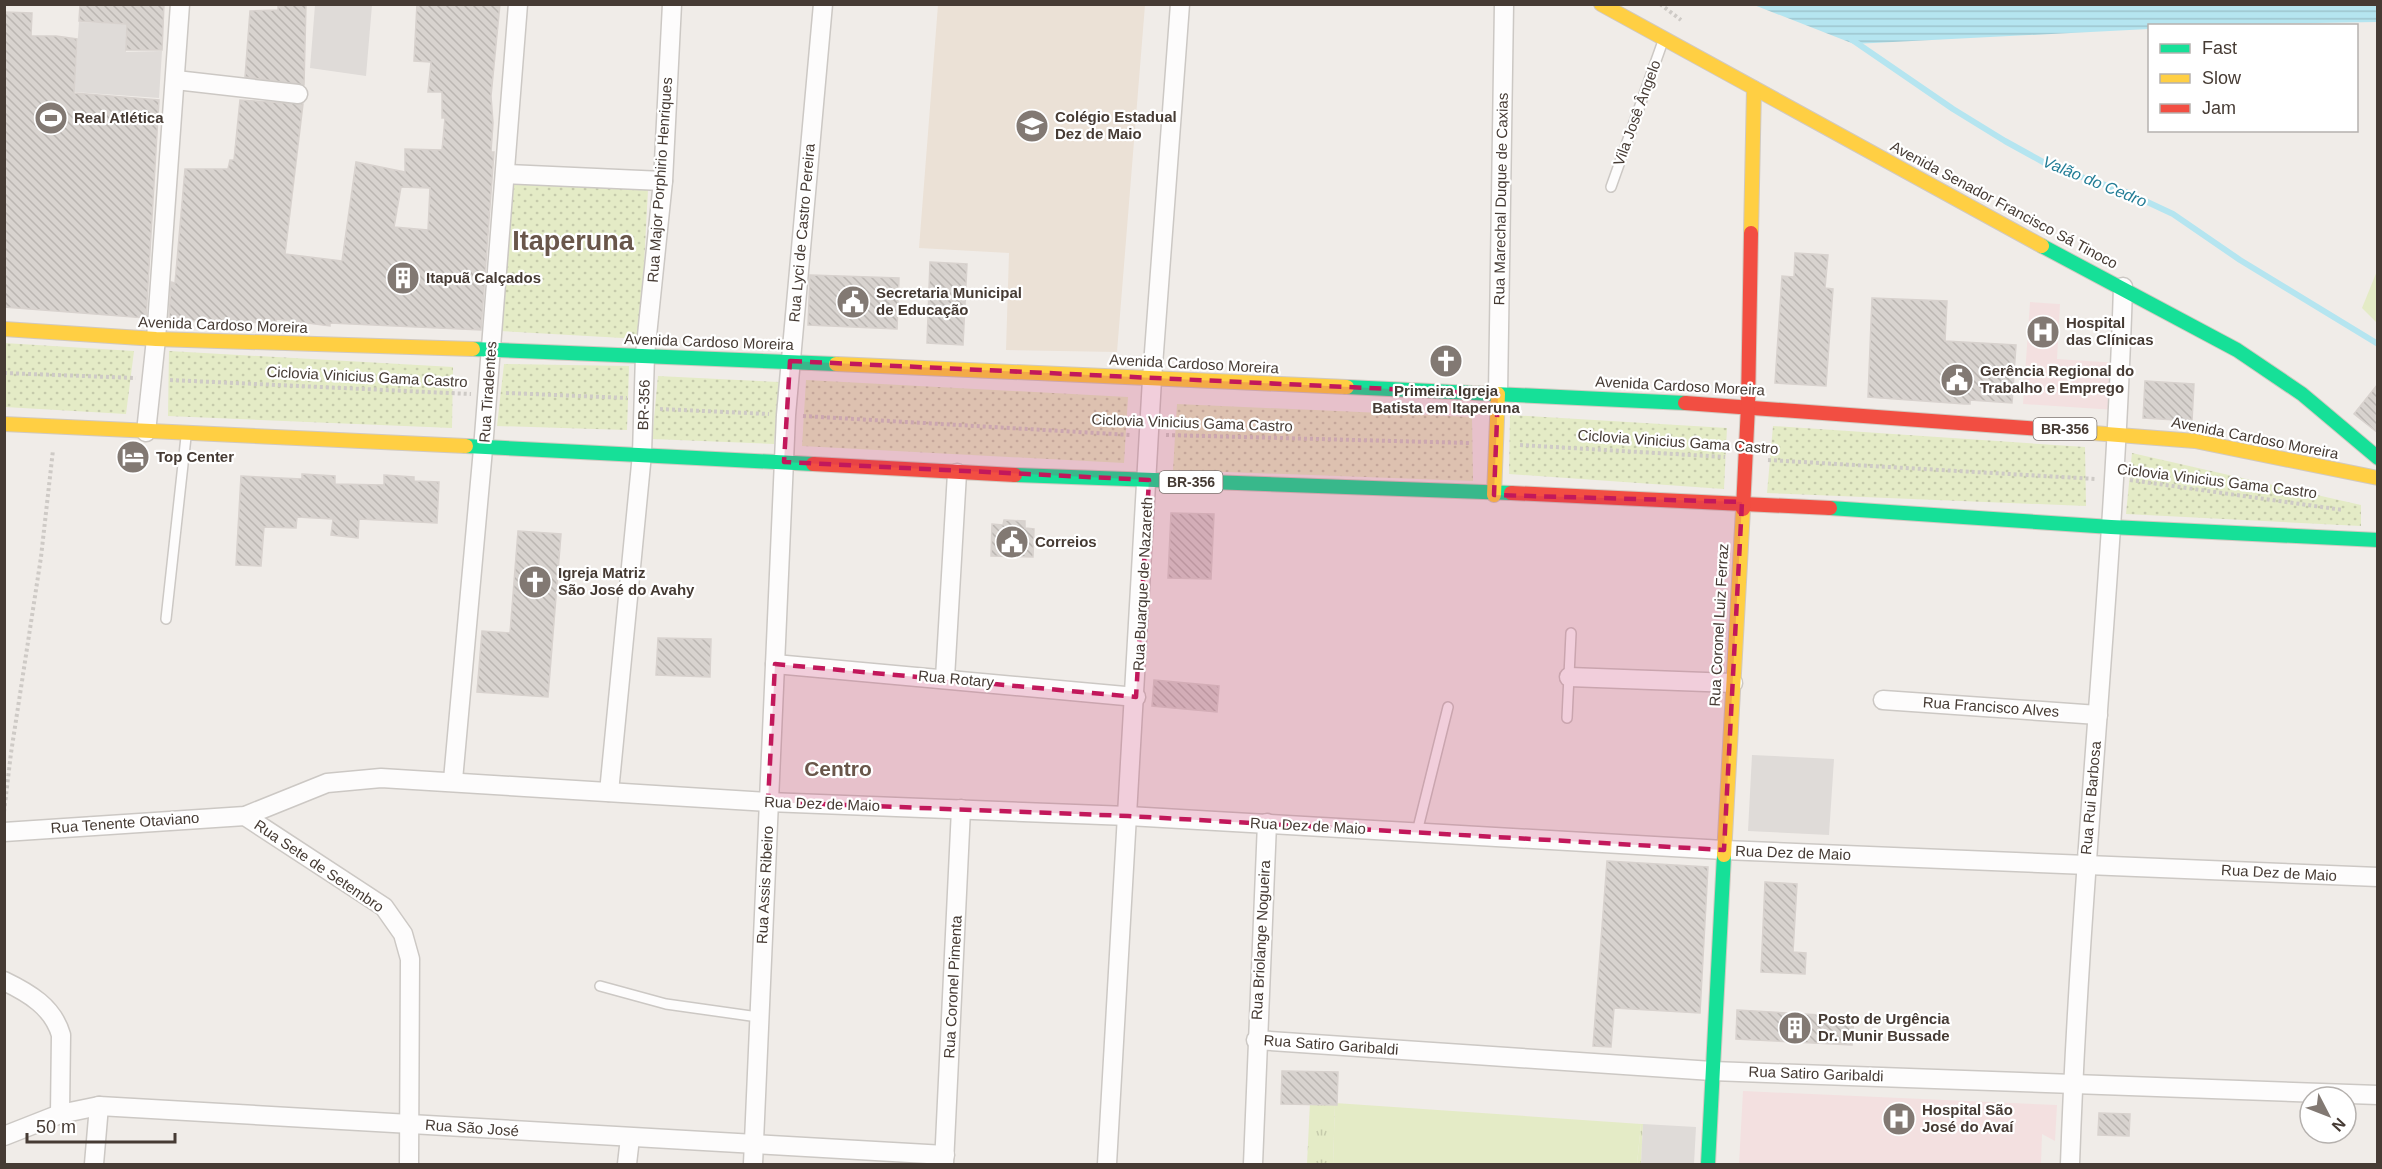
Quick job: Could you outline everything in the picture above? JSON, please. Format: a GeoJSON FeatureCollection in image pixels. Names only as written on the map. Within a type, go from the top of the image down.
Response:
{"type":"FeatureCollection","features":[{"type":"Feature","properties":{"kind":"main road","name":"Avenida Senador Francisco Sá Tinoco"},"geometry":{"type":"LineString","coordinates":[[1600,4],[1926,184],[2123,287],[2246,356],[2302,394],[2378,458]]}},
{"type":"Feature","properties":{"kind":"main road"},"geometry":{"type":"LineString","coordinates":[[1628,4],[1664,39]]}},
{"type":"Feature","properties":{"kind":"main road","name":"Rua Coronel Luiz Ferraz"},"geometry":{"type":"LineString","coordinates":[[1708,1164],[1748,405],[1754,88]]}},
{"type":"Feature","properties":{"kind":"main road","name":"Avenida Cardoso Moreira"},"geometry":{"type":"LineString","coordinates":[[4,329],[156,339],[491,352],[645,355],[1748,405],[2118,433],[2194,441],[2378,478]]}},
{"type":"Feature","properties":{"kind":"main road"},"geometry":{"type":"LineString","coordinates":[[1494,495],[1498,394]]}},
{"type":"Feature","properties":{"kind":"main road","name":"BR-356"},"geometry":{"type":"LineString","coordinates":[[4,424],[483,449],[642,454],[957,473],[1494,495],[1742,502],[2111,527],[2378,540]]}},
{"type":"Feature","properties":{"kind":"street"},"geometry":{"type":"LineString","coordinates":[[146,432],[156,339],[180,4]]}},
{"type":"Feature","properties":{"kind":"street","name":"Rua Tiradentes"},"geometry":{"type":"LineString","coordinates":[[453,780],[483,449],[518,4]]}},
{"type":"Feature","properties":{"kind":"street","name":"Rua Major Porphirio Henriques"},"geometry":{"type":"LineString","coordinates":[[645,355],[663,181],[672,4]]}},
{"type":"Feature","properties":{"kind":"street","name":"Rua Lyci de Castro Pereira"},"geometry":{"type":"LineString","coordinates":[[784,462],[790,362],[823,4]]}},
{"type":"Feature","properties":{"kind":"street","name":"Rua Buarque de Nazareth"},"geometry":{"type":"LineString","coordinates":[[1107,1164],[1149,480],[1152,379],[1180,4]]}},
{"type":"Feature","properties":{"kind":"street","name":"Rua Marechal Duque de Caxias"},"geometry":{"type":"LineString","coordinates":[[1498,394],[1504,4]]}},
{"type":"Feature","properties":{"kind":"street"},"geometry":{"type":"LineString","coordinates":[[176,80],[298,94]]}},
{"type":"Feature","properties":{"kind":"street"},"geometry":{"type":"LineString","coordinates":[[505,174],[663,181]]}},
{"type":"Feature","properties":{"kind":"street","name":"Rua Rui Barbosa"},"geometry":{"type":"LineString","coordinates":[[2070,1164],[2086,864],[2118,433],[2123,287]]}},
{"type":"Feature","properties":{"kind":"street","name":"BR-356"},"geometry":{"type":"LineString","coordinates":[[609,792],[642,454],[645,355]]}},
{"type":"Feature","properties":{"kind":"street","name":"Rua Assis Ribeiro"},"geometry":{"type":"LineString","coordinates":[[753,1164],[784,462]]}},
{"type":"Feature","properties":{"kind":"street"},"geometry":{"type":"LineString","coordinates":[[945,678],[957,473]]}},
{"type":"Feature","properties":{"kind":"street","name":"Rua Rotary"},"geometry":{"type":"LineString","coordinates":[[775,663],[1136,698]]}},
{"type":"Feature","properties":{"kind":"street"},"geometry":{"type":"LineString","coordinates":[[1569,677],[1733,683]]}},
{"type":"Feature","properties":{"kind":"street","name":"Rua Francisco Alves"},"geometry":{"type":"LineString","coordinates":[[1883,700],[2098,715]]}},
{"type":"Feature","properties":{"kind":"street","name":"Rua Dez de Maio"},"geometry":{"type":"LineString","coordinates":[[245,816],[327,783],[381,777],[768,802],[1128,816],[1724,850],[2378,877]]}},
{"type":"Feature","properties":{"kind":"street","name":"Rua Coronel Pimenta"},"geometry":{"type":"LineString","coordinates":[[944,1160],[961,809]]}},
{"type":"Feature","properties":{"kind":"street","name":"Rua Tenente Otaviano"},"geometry":{"type":"LineString","coordinates":[[4,832],[245,816]]}},
{"type":"Feature","properties":{"kind":"street","name":"Rua Sete de Setembro"},"geometry":{"type":"LineString","coordinates":[[245,816],[384,907],[404,934],[410,959],[409,1164]]}},
{"type":"Feature","properties":{"kind":"street","name":"Rua Briolange Nogueira"},"geometry":{"type":"LineString","coordinates":[[1252,1164],[1267,824]]}},
{"type":"Feature","properties":{"kind":"street"},"geometry":{"type":"LineString","coordinates":[[4,981],[36,999],[50,1011],[58,1025],[61,1035],[60,1114]]}},
{"type":"Feature","properties":{"kind":"street","name":"Rua Satiro Garibaldi"},"geometry":{"type":"LineString","coordinates":[[1256,1040],[1712,1071],[2378,1095]]}},
{"type":"Feature","properties":{"kind":"street"},"geometry":{"type":"LineString","coordinates":[[94,1164],[99,1106]]}},
{"type":"Feature","properties":{"kind":"street","name":"Rua São José"},"geometry":{"type":"LineString","coordinates":[[4,1136],[60,1114],[99,1106],[630,1138],[753,1143],[944,1160]]}},
{"type":"Feature","properties":{"kind":"street"},"geometry":{"type":"LineString","coordinates":[[627,1164],[630,1138]]}},
{"type":"Feature","properties":{"kind":"lane","name":"Vila Josê Ângelo"},"geometry":{"type":"LineString","coordinates":[[1611,187],[1664,39]]}},
{"type":"Feature","properties":{"kind":"lane"},"geometry":{"type":"LineString","coordinates":[[16,434],[55,425]]}},
{"type":"Feature","properties":{"kind":"lane"},"geometry":{"type":"LineString","coordinates":[[166,619],[187,434]]}},
{"type":"Feature","properties":{"kind":"lane"},"geometry":{"type":"LineString","coordinates":[[1567,718],[1571,633]]}},
{"type":"Feature","properties":{"kind":"lane"},"geometry":{"type":"LineString","coordinates":[[1417,832],[1448,707]]}},
{"type":"Feature","properties":{"kind":"lane"},"geometry":{"type":"LineString","coordinates":[[600,986],[666,1004],[759,1017]]}},
{"type":"Feature","properties":{"kind":"path","name":"Ciclovia Vinicius Gama Castro"},"geometry":{"type":"LineString","coordinates":[[4,373],[627,398],[654,408],[1149,435],[1497,444],[1745,457],[2115,479],[2166,484],[2349,511]]}},
{"type":"Feature","properties":{"kind":"path"},"geometry":{"type":"LineString","coordinates":[[4,812],[51,468]]}},
{"type":"Feature","properties":{"kind":"highlighted area"},"geometry":{"type":"Polygon","coordinates":[[[790,361],[1498,394],[1494,495],[1742,502],[1724,850],[1128,816],[768,802],[775,664],[1136,697],[1149,480],[784,462],[790,361]]]}},
{"type":"Feature","properties":{"kind":"shaded area"},"geometry":{"type":"Polygon","coordinates":[[[315,5],[372,5],[366,76],[310,68],[315,5]]]}},
{"type":"Feature","properties":{"kind":"shaded area","name":"Colégio Estadual Dez de Maio"},"geometry":{"type":"Polygon","coordinates":[[[938,5],[1145,5],[1117,352],[1006,350],[1009,253],[919,248],[938,5]]]}},
{"type":"Feature","properties":{"kind":"shaded area"},"geometry":{"type":"Polygon","coordinates":[[[79,22],[127,24],[126,52],[162,51],[159,98],[74,92],[79,22]]]}},
{"type":"Feature","properties":{"kind":"shaded area","name":"Hospital das Clínicas"},"geometry":{"type":"Polygon","coordinates":[[[2030,302],[2060,304],[2057,359],[2118,363],[2115,410],[2023,404],[2030,302]]]}},
{"type":"Feature","properties":{"kind":"shaded area"},"geometry":{"type":"Polygon","coordinates":[[[1752,755],[1834,759],[1829,835],[1748,831],[1752,755]]]}},
{"type":"Feature","properties":{"kind":"shaded area","name":"Hospital São José do Avaí"},"geometry":{"type":"Polygon","coordinates":[[[1743,1091],[2057,1105],[2055,1141],[2042,1134],[2041,1164],[1739,1164],[1743,1091]]]}},
{"type":"Feature","properties":{"kind":"shaded area"},"geometry":{"type":"Polygon","coordinates":[[[1643,1124],[1696,1127],[1694,1164],[1641,1164],[1643,1124]]]}},
{"type":"Feature","properties":{"kind":"green space"},"geometry":{"type":"Polygon","coordinates":[[[508,182],[648,190],[640,339],[499,331],[508,182]]]}},
{"type":"Feature","properties":{"kind":"green space"},"geometry":{"type":"Polygon","coordinates":[[[2377,271],[2377,323],[2362,308],[2377,271]]]}},
{"type":"Feature","properties":{"kind":"green space"},"geometry":{"type":"Polygon","coordinates":[[[4,343],[134,351],[126,414],[5,407],[4,343]]]}},
{"type":"Feature","properties":{"kind":"green space"},"geometry":{"type":"Polygon","coordinates":[[[169,351],[453,367],[452,428],[168,416],[169,351]]]}},
{"type":"Feature","properties":{"kind":"green space"},"geometry":{"type":"Polygon","coordinates":[[[504,364],[629,366],[627,430],[497,426],[504,364]]]}},
{"type":"Feature","properties":{"kind":"green space"},"geometry":{"type":"Polygon","coordinates":[[[658,376],[779,382],[774,444],[652,439],[658,376]]]}},
{"type":"Feature","properties":{"kind":"green space"},"geometry":{"type":"Polygon","coordinates":[[[806,380],[1128,397],[1124,463],[802,446],[806,380]]]}},
{"type":"Feature","properties":{"kind":"green space"},"geometry":{"type":"Polygon","coordinates":[[[1177,404],[1472,417],[1473,481],[1173,470],[1177,404]]]}},
{"type":"Feature","properties":{"kind":"green space"},"geometry":{"type":"Polygon","coordinates":[[[1510,415],[1727,428],[1724,489],[1509,474],[1510,415]]]}},
{"type":"Feature","properties":{"kind":"green space"},"geometry":{"type":"Polygon","coordinates":[[[1773,426],[2085,447],[2086,506],[1767,493],[1773,426]]]}},
{"type":"Feature","properties":{"kind":"green space"},"geometry":{"type":"Polygon","coordinates":[[[2132,453],[2361,505],[2361,526],[2126,514],[2132,453]]]}},
{"type":"Feature","properties":{"kind":"green space"},"geometry":{"type":"Polygon","coordinates":[[[1310,1102],[1335,1103],[1333,1164],[1307,1164],[1310,1102]]]}},
{"type":"Feature","properties":{"kind":"green space"},"geometry":{"type":"Polygon","coordinates":[[[1335,1103],[1641,1124],[1637,1164],[1333,1164],[1335,1103]]]}},
{"type":"Feature","properties":{"kind":"green space"},"geometry":{"type":"Polygon","coordinates":[[[1641,1124],[1643,1124],[1641,1164],[1637,1164],[1641,1124]]]}},
{"type":"Feature","properties":{"kind":"water"},"geometry":{"type":"Polygon","coordinates":[[[2377,4],[2377,22],[2148,24],[2148,29],[1854,44],[1754,5],[2377,4]]]}},
{"type":"Feature","properties":{"kind":"building"},"geometry":{"type":"Polygon","coordinates":[[[80,4],[164,4],[162,50],[126,50],[127,24],[79,21],[80,4]]]}},
{"type":"Feature","properties":{"kind":"building"},"geometry":{"type":"Polygon","coordinates":[[[278,4],[306,4],[304,85],[245,77],[250,11],[278,10],[278,4]]]}},
{"type":"Feature","properties":{"kind":"building"},"geometry":{"type":"Polygon","coordinates":[[[417,4],[500,4],[491,96],[493,123],[491,152],[494,152],[481,330],[330,323],[330,326],[276,319],[276,323],[169,320],[171,282],[175,283],[185,169],[228,169],[230,160],[234,160],[240,100],[303,104],[285,254],[342,261],[356,162],[405,172],[405,149],[442,150],[445,118],[442,118],[442,92],[428,92],[431,62],[414,61],[417,4]],[[401,187],[394,227],[428,230],[430,188],[401,187]]]}},
{"type":"Feature","properties":{"kind":"building"},"geometry":{"type":"Polygon","coordinates":[[[4,12],[32,13],[31,36],[77,39],[74,93],[159,100],[146,318],[4,307],[4,12]]]}},
{"type":"Feature","properties":{"kind":"building"},"geometry":{"type":"Polygon","coordinates":[[[1795,253],[1828,255],[1825,288],[1833,289],[1826,386],[1775,383],[1782,276],[1794,277],[1795,253]]]}},
{"type":"Feature","properties":{"kind":"building"},"geometry":{"type":"Polygon","coordinates":[[[930,262],[967,264],[963,345],[927,343],[930,262]]]}},
{"type":"Feature","properties":{"kind":"building","name":"Secretaria Municipal de Educação"},"geometry":{"type":"Polygon","coordinates":[[[810,275],[899,278],[897,329],[808,325],[810,275]]]}},
{"type":"Feature","properties":{"kind":"building"},"geometry":{"type":"Polygon","coordinates":[[[1872,298],[1947,301],[1945,341],[2016,345],[2012,403],[1970,400],[1970,404],[1965,404],[1868,397],[1872,298]]]}},
{"type":"Feature","properties":{"kind":"building"},"geometry":{"type":"Polygon","coordinates":[[[2145,381],[2194,384],[2192,421],[2143,418],[2145,381]]]}},
{"type":"Feature","properties":{"kind":"building"},"geometry":{"type":"Polygon","coordinates":[[[2378,384],[2378,433],[2354,414],[2378,384]]]}},
{"type":"Feature","properties":{"kind":"building"},"geometry":{"type":"Polygon","coordinates":[[[302,474],[335,476],[335,484],[384,485],[384,475],[414,477],[414,481],[439,482],[437,523],[359,519],[358,538],[331,535],[333,519],[297,517],[296,528],[264,527],[261,566],[236,565],[241,476],[302,479],[302,474]]]}},
{"type":"Feature","properties":{"kind":"building"},"geometry":{"type":"Polygon","coordinates":[[[1171,513],[1214,514],[1211,579],[1168,578],[1171,513]]]}},
{"type":"Feature","properties":{"kind":"building","name":"Correios"},"geometry":{"type":"Polygon","coordinates":[[[1004,520],[1025,521],[1025,528],[1034,529],[1033,557],[991,556],[992,524],[1003,525],[1004,520]]]}},
{"type":"Feature","properties":{"kind":"building","name":"Igreja Matriz São José do Avahy"},"geometry":{"type":"Polygon","coordinates":[[[518,531],[561,534],[548,697],[477,692],[482,631],[510,633],[518,531]]]}},
{"type":"Feature","properties":{"kind":"building"},"geometry":{"type":"Polygon","coordinates":[[[658,638],[711,639],[710,677],[656,675],[658,638]]]}},
{"type":"Feature","properties":{"kind":"building"},"geometry":{"type":"Polygon","coordinates":[[[1154,680],[1219,686],[1217,712],[1152,706],[1154,680]]]}},
{"type":"Feature","properties":{"kind":"building"},"geometry":{"type":"Polygon","coordinates":[[[1607,861],[1708,867],[1700,1013],[1614,1008],[1611,1047],[1593,1046],[1607,861]]]}},
{"type":"Feature","properties":{"kind":"building"},"geometry":{"type":"Polygon","coordinates":[[[1765,882],[1797,884],[1793,952],[1806,953],[1805,974],[1761,972],[1765,882]]]}},
{"type":"Feature","properties":{"kind":"building","name":"Posto de Urgência Dr. Munir Bussade"},"geometry":{"type":"Polygon","coordinates":[[[1737,1010],[1854,1017],[1852,1045],[1736,1039],[1737,1010]]]}},
{"type":"Feature","properties":{"kind":"building"},"geometry":{"type":"Polygon","coordinates":[[[1282,1071],[1338,1072],[1337,1105],[1281,1104],[1282,1071]]]}},
{"type":"Feature","properties":{"kind":"building"},"geometry":{"type":"Polygon","coordinates":[[[2099,1113],[2130,1114],[2129,1136],[2098,1135],[2099,1113]]]}},
{"type":"Feature","properties":{"kind":"waterway","name":"Valão do Cedro"},"geometry":{"type":"LineString","coordinates":[[1851,39],[1953,109],[2005,141],[2052,167],[2126,192],[2173,214],[2240,260],[2378,344]]}},
{"type":"Feature","properties":{"kind":"traffic: fast"},"geometry":{"type":"LineString","coordinates":[[2042,246],[2237,350],[2302,394],[2378,458]]}},
{"type":"Feature","properties":{"kind":"traffic: fast"},"geometry":{"type":"LineString","coordinates":[[473,349],[836,364]]}},
{"type":"Feature","properties":{"kind":"traffic: fast"},"geometry":{"type":"LineString","coordinates":[[1347,387],[1685,403]]}},
{"type":"Feature","properties":{"kind":"traffic: fast"},"geometry":{"type":"LineString","coordinates":[[466,446],[813,464]]}},
{"type":"Feature","properties":{"kind":"traffic: fast"},"geometry":{"type":"LineString","coordinates":[[1015,475],[1511,493]]}},
{"type":"Feature","properties":{"kind":"traffic: fast"},"geometry":{"type":"LineString","coordinates":[[1830,508],[2111,527],[2378,540]]}},
{"type":"Feature","properties":{"kind":"traffic: fast"},"geometry":{"type":"LineString","coordinates":[[1708,1164],[1724,855]]}},
{"type":"Feature","properties":{"kind":"traffic: slow"},"geometry":{"type":"LineString","coordinates":[[1601,4],[2042,246]]}},
{"type":"Feature","properties":{"kind":"traffic: slow"},"geometry":{"type":"LineString","coordinates":[[1751,233],[1754,88]]}},
{"type":"Feature","properties":{"kind":"traffic: slow"},"geometry":{"type":"LineString","coordinates":[[4,329],[156,339],[473,349]]}},
{"type":"Feature","properties":{"kind":"traffic: slow"},"geometry":{"type":"LineString","coordinates":[[836,364],[1347,387]]}},
{"type":"Feature","properties":{"kind":"traffic: slow"},"geometry":{"type":"LineString","coordinates":[[1494,495],[1498,394]]}},
{"type":"Feature","properties":{"kind":"traffic: slow"},"geometry":{"type":"LineString","coordinates":[[4,424],[466,446]]}},
{"type":"Feature","properties":{"kind":"traffic: slow"},"geometry":{"type":"LineString","coordinates":[[2055,430],[2195,441],[2378,478]]}},
{"type":"Feature","properties":{"kind":"traffic: slow"},"geometry":{"type":"LineString","coordinates":[[1724,855],[1743,509]]}},
{"type":"Feature","properties":{"kind":"traffic: jam"},"geometry":{"type":"LineString","coordinates":[[1743,509],[1748,406],[1751,233]]}},
{"type":"Feature","properties":{"kind":"traffic: jam"},"geometry":{"type":"LineString","coordinates":[[1685,403],[2055,430]]}},
{"type":"Feature","properties":{"kind":"traffic: jam"},"geometry":{"type":"LineString","coordinates":[[813,464],[1015,475]]}},
{"type":"Feature","properties":{"kind":"traffic: jam"},"geometry":{"type":"LineString","coordinates":[[1511,493],[1830,508]]}},
{"type":"Feature","properties":{"kind":"place","name":"Real Atlética"},"geometry":{"type":"Point","coordinates":[51,118]}},
{"type":"Feature","properties":{"kind":"place","name":"Colégio Estadual Dez de Maio"},"geometry":{"type":"Point","coordinates":[1032,126]}},
{"type":"Feature","properties":{"kind":"place","name":"Itapuã Calçados"},"geometry":{"type":"Point","coordinates":[403,278]}},
{"type":"Feature","properties":{"kind":"place","name":"Secretaria Municipal de Educação"},"geometry":{"type":"Point","coordinates":[853,302]}},
{"type":"Feature","properties":{"kind":"place","name":"Hospital das Clínicas"},"geometry":{"type":"Point","coordinates":[2043,332]}},
{"type":"Feature","properties":{"kind":"place","name":"Primeira Igreja Batista em Itaperuna"},"geometry":{"type":"Point","coordinates":[1446,361]}},
{"type":"Feature","properties":{"kind":"place","name":"Gerência Regional do Trabalho e Emprego"},"geometry":{"type":"Point","coordinates":[1957,380]}},
{"type":"Feature","properties":{"kind":"place","name":"Top Center"},"geometry":{"type":"Point","coordinates":[133,457]}},
{"type":"Feature","properties":{"kind":"place","name":"Correios"},"geometry":{"type":"Point","coordinates":[1012,542]}},
{"type":"Feature","properties":{"kind":"place","name":"Igreja Matriz São José do Avahy"},"geometry":{"type":"Point","coordinates":[535,582]}},
{"type":"Feature","properties":{"kind":"place","name":"Posto de Urgência Dr. Munir Bussade"},"geometry":{"type":"Point","coordinates":[1795,1028]}},
{"type":"Feature","properties":{"kind":"place","name":"Hospital São José do Avaí"},"geometry":{"type":"Point","coordinates":[1899,1119]}},
{"type":"Feature","properties":{"kind":"district","name":"Itaperuna"},"geometry":{"type":"Point","coordinates":[573,241]}},
{"type":"Feature","properties":{"kind":"district","name":"Centro"},"geometry":{"type":"Point","coordinates":[838,769]}}]}
